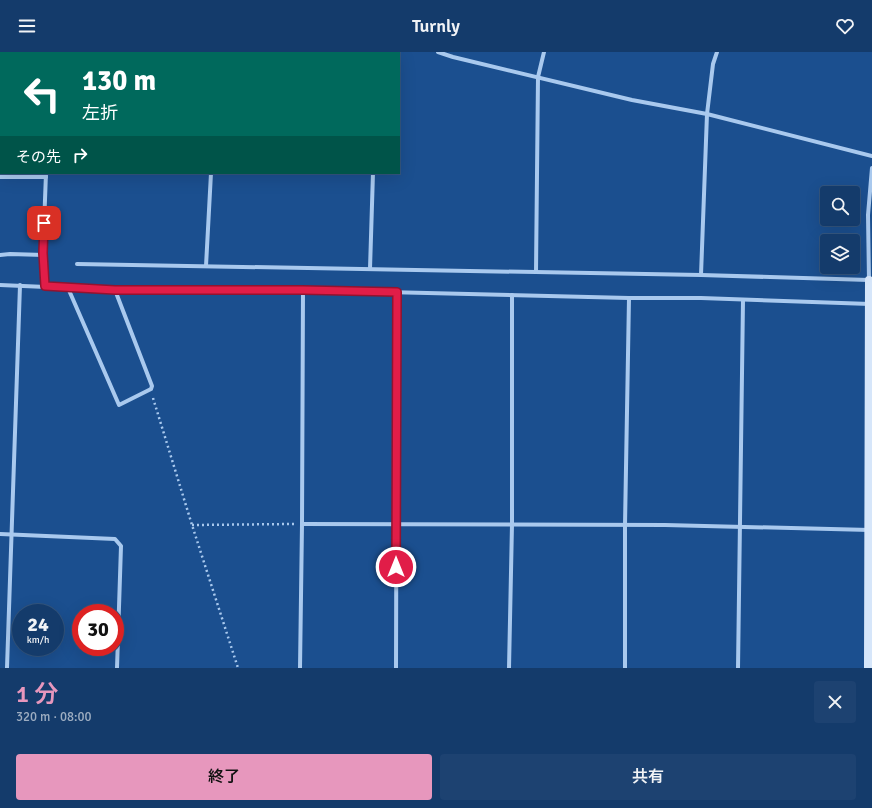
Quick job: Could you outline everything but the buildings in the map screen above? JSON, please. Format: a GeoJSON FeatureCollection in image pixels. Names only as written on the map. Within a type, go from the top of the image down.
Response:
{"type":"FeatureCollection","features":[{"type":"Feature","properties":{"kind":"street"},"geometry":{"type":"LineString","coordinates":[[438,52],[453,57],[632,100],[707,114],[872,156]]}},
{"type":"Feature","properties":{"kind":"street"},"geometry":{"type":"LineString","coordinates":[[536,272],[538,77],[544,52]]}},
{"type":"Feature","properties":{"kind":"street"},"geometry":{"type":"LineString","coordinates":[[701,275],[707,114],[713,64],[717,52]]}},
{"type":"Feature","properties":{"kind":"street"},"geometry":{"type":"LineString","coordinates":[[868,668],[870,530],[870,280],[868,215],[872,168]]}},
{"type":"Feature","properties":{"kind":"street"},"geometry":{"type":"LineString","coordinates":[[206,266],[210,174]]}},
{"type":"Feature","properties":{"kind":"street"},"geometry":{"type":"LineString","coordinates":[[370,269],[373,174]]}},
{"type":"Feature","properties":{"kind":"street"},"geometry":{"type":"LineString","coordinates":[[0,176],[46,175],[44,255],[45,286]]}},
{"type":"Feature","properties":{"kind":"street"},"geometry":{"type":"LineString","coordinates":[[0,255],[44,255]]}},
{"type":"Feature","properties":{"kind":"street"},"geometry":{"type":"LineString","coordinates":[[77,264],[701,275],[870,280]]}},
{"type":"Feature","properties":{"kind":"street"},"geometry":{"type":"LineString","coordinates":[[0,285],[115,290],[303,290],[870,304]]}},
{"type":"Feature","properties":{"kind":"street"},"geometry":{"type":"LineString","coordinates":[[7,668],[20,285]]}},
{"type":"Feature","properties":{"kind":"street"},"geometry":{"type":"LineString","coordinates":[[68,288],[119,405],[151,390],[152,386],[115,290]]}},
{"type":"Feature","properties":{"kind":"street"},"geometry":{"type":"LineString","coordinates":[[300,668],[303,290]]}},
{"type":"Feature","properties":{"kind":"street"},"geometry":{"type":"LineString","coordinates":[[396,668],[397,292]]}},
{"type":"Feature","properties":{"kind":"street"},"geometry":{"type":"LineString","coordinates":[[509,668],[512,524],[512,295]]}},
{"type":"Feature","properties":{"kind":"street"},"geometry":{"type":"LineString","coordinates":[[625,668],[629,298]]}},
{"type":"Feature","properties":{"kind":"street"},"geometry":{"type":"LineString","coordinates":[[738,668],[743,300]]}},
{"type":"Feature","properties":{"kind":"street"},"geometry":{"type":"LineString","coordinates":[[302,524],[626,525],[870,530]]}},
{"type":"Feature","properties":{"kind":"street"},"geometry":{"type":"LineString","coordinates":[[0,534],[115,539],[121,546],[117,668]]}},
{"type":"Feature","properties":{"kind":"path"},"geometry":{"type":"LineString","coordinates":[[151,390],[238,668]]}},
{"type":"Feature","properties":{"kind":"path"},"geometry":{"type":"LineString","coordinates":[[192,525],[302,524]]}},
{"type":"Feature","properties":{"kind":"route"},"geometry":{"type":"LineString","coordinates":[[44,223],[43,253],[45,286],[115,290],[303,290],[397,292],[396,567]]}}]}
